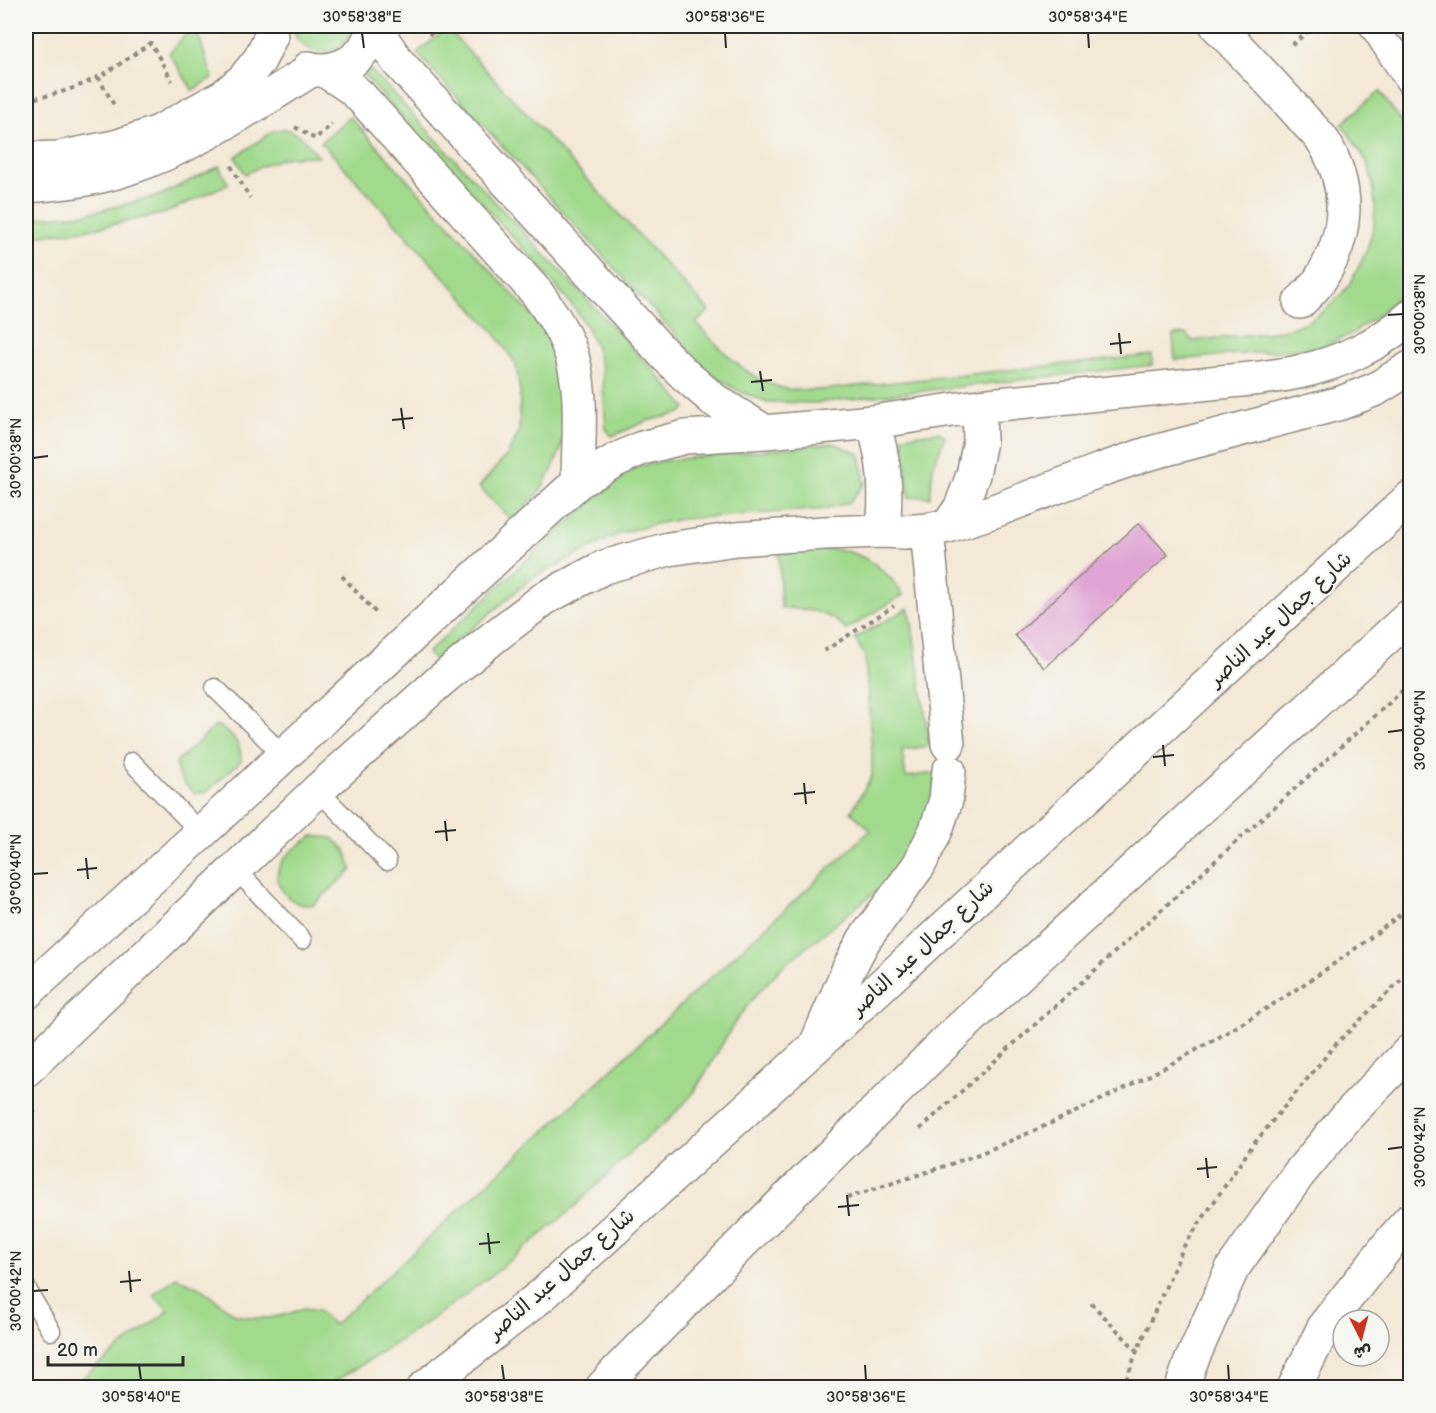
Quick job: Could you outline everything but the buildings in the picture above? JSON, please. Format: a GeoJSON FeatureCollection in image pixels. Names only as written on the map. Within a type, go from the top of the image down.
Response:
{"type":"FeatureCollection","features":[{"type":"Feature","properties":{"kind":"street"},"geometry":{"type":"LineString","coordinates":[[26,186],[76,181],[124,170],[170,152],[319,70],[342,66],[358,56],[369,41],[375,26]]}},
{"type":"Feature","properties":{"kind":"street"},"geometry":{"type":"LineString","coordinates":[[375,26],[398,62],[663,353],[714,400],[765,432]]}},
{"type":"Feature","properties":{"kind":"street"},"geometry":{"type":"LineString","coordinates":[[1217,26],[1289,102],[1324,143],[1336,169],[1343,198],[1343,227],[1334,255],[1325,272],[1300,302]]}},
{"type":"Feature","properties":{"kind":"street"},"geometry":{"type":"LineString","coordinates":[[270,31],[281,51],[296,63],[319,70],[350,87],[361,97],[537,293],[555,318],[569,346],[577,377],[578,482]]}},
{"type":"Feature","properties":{"kind":"street"},"geometry":{"type":"LineString","coordinates":[[26,159],[58,158],[116,147],[159,132],[224,96],[243,79],[260,59],[270,31]]}},
{"type":"Feature","properties":{"kind":"street"},"geometry":{"type":"LineString","coordinates":[[26,993],[578,482],[616,460],[642,448],[686,437],[873,422],[979,406],[1261,378],[1299,372],[1336,361],[1371,344],[1404,323],[1410,316]]}},
{"type":"Feature","properties":{"kind":"street"},"geometry":{"type":"LineString","coordinates":[[26,1070],[318,790],[440,681],[545,598],[604,567],[669,549],[736,539],[824,533],[904,532],[937,528],[994,512],[1147,454],[1341,403],[1376,389],[1410,368]]}},
{"type":"Feature","properties":{"kind":"street"},"geometry":{"type":"LineString","coordinates":[[815,1047],[849,968],[864,940],[919,865],[936,830],[946,800],[948,758],[932,582],[937,528],[961,507],[974,475],[980,441],[979,406]]}},
{"type":"Feature","properties":{"kind":"street"},"geometry":{"type":"LineString","coordinates":[[873,422],[881,448],[885,476],[886,503],[883,531]]}},
{"type":"Feature","properties":{"kind":"street","name":"شارع جمال عبد الناصر"},"geometry":{"type":"LineString","coordinates":[[424,1388],[541,1296],[815,1047],[1410,498]]}},
{"type":"Feature","properties":{"kind":"street"},"geometry":{"type":"LineString","coordinates":[[602,1388],[746,1239],[955,1033],[1410,616]]}},
{"type":"Feature","properties":{"kind":"street"},"geometry":{"type":"LineString","coordinates":[[1182,1388],[1190,1364],[1232,1269],[1298,1175],[1348,1115],[1410,1051]]}},
{"type":"Feature","properties":{"kind":"street"},"geometry":{"type":"LineString","coordinates":[[1294,1388],[1325,1325],[1410,1220]]}},
{"type":"Feature","properties":{"kind":"lane"},"geometry":{"type":"LineString","coordinates":[[1368,26],[1410,58]]}},
{"type":"Feature","properties":{"kind":"lane"},"geometry":{"type":"LineString","coordinates":[[1368,26],[1410,90]]}},
{"type":"Feature","properties":{"kind":"lane"},"geometry":{"type":"LineString","coordinates":[[215,688],[284,756]]}},
{"type":"Feature","properties":{"kind":"lane"},"geometry":{"type":"LineString","coordinates":[[132,762],[201,833]]}},
{"type":"Feature","properties":{"kind":"lane"},"geometry":{"type":"LineString","coordinates":[[318,790],[387,861]]}},
{"type":"Feature","properties":{"kind":"lane"},"geometry":{"type":"LineString","coordinates":[[235,868],[302,940]]}},
{"type":"Feature","properties":{"kind":"lane"},"geometry":{"type":"LineString","coordinates":[[26,1288],[51,1331]]}},
{"type":"Feature","properties":{"kind":"path"},"geometry":{"type":"LineString","coordinates":[[26,99],[68,90],[98,77],[151,43],[191,115]]}},
{"type":"Feature","properties":{"kind":"path"},"geometry":{"type":"LineString","coordinates":[[230,164],[250,198]]}},
{"type":"Feature","properties":{"kind":"path"},"geometry":{"type":"LineString","coordinates":[[824,651],[932,582]]}},
{"type":"Feature","properties":{"kind":"path"},"geometry":{"type":"LineString","coordinates":[[920,1128],[1410,684]]}},
{"type":"Feature","properties":{"kind":"path"},"geometry":{"type":"LineString","coordinates":[[849,1193],[840,1201],[980,1153],[1114,1094],[1243,1023],[1366,942],[1410,907]]}},
{"type":"Feature","properties":{"kind":"path"},"geometry":{"type":"LineString","coordinates":[[1123,1388],[1184,1246],[1252,1146],[1336,1044],[1410,971]]}},
{"type":"Feature","properties":{"kind":"path"},"geometry":{"type":"LineString","coordinates":[[1091,1304],[1137,1351]]}},
{"type":"Feature","properties":{"kind":"green space"},"geometry":{"type":"Polygon","coordinates":[[[292,26],[352,26],[341,46],[322,52],[303,45],[296,37],[292,26]]]}},
{"type":"Feature","properties":{"kind":"green space"},"geometry":{"type":"Polygon","coordinates":[[[447,28],[709,311],[696,323],[740,366],[766,382],[796,390],[820,390],[1152,355],[1152,365],[815,403],[767,402],[738,391],[696,360],[683,343],[417,53],[447,28]]]}},
{"type":"Feature","properties":{"kind":"green space"},"geometry":{"type":"Polygon","coordinates":[[[187,33],[199,37],[213,77],[193,91],[169,53],[187,33]]]}},
{"type":"Feature","properties":{"kind":"green space"},"geometry":{"type":"Polygon","coordinates":[[[370,69],[656,373],[686,408],[680,413],[647,421],[612,436],[606,429],[602,370],[595,345],[575,309],[534,260],[364,75],[370,69]]]}},
{"type":"Feature","properties":{"kind":"green space"},"geometry":{"type":"Polygon","coordinates":[[[1379,91],[1410,133],[1410,282],[1377,316],[1351,334],[1321,347],[1175,360],[1173,335],[1187,334],[1192,341],[1291,328],[1324,311],[1350,284],[1367,250],[1374,226],[1375,204],[1373,183],[1367,162],[1342,124],[1379,91]]]}},
{"type":"Feature","properties":{"kind":"green space"},"geometry":{"type":"Polygon","coordinates":[[[350,117],[539,323],[559,359],[565,427],[561,449],[537,496],[511,520],[479,487],[507,455],[519,432],[520,392],[516,364],[494,332],[321,142],[350,117]]]}},
{"type":"Feature","properties":{"kind":"green space"},"geometry":{"type":"Polygon","coordinates":[[[285,129],[300,136],[319,157],[297,156],[280,159],[245,174],[235,157],[275,130],[285,129]]]}},
{"type":"Feature","properties":{"kind":"green space"},"geometry":{"type":"Polygon","coordinates":[[[219,166],[228,184],[166,213],[91,229],[26,237],[26,219],[86,214],[161,195],[219,166]]]}},
{"type":"Feature","properties":{"kind":"green space"},"geometry":{"type":"Polygon","coordinates":[[[939,432],[945,436],[933,467],[930,497],[909,497],[903,436],[939,432]]]}},
{"type":"Feature","properties":{"kind":"green space"},"geometry":{"type":"Polygon","coordinates":[[[833,443],[860,454],[865,483],[850,502],[825,509],[682,519],[620,533],[532,578],[435,660],[427,653],[535,552],[598,496],[635,467],[670,460],[833,443]]]}},
{"type":"Feature","properties":{"kind":"green space"},"geometry":{"type":"Polygon","coordinates":[[[810,549],[845,551],[865,558],[882,570],[903,595],[846,630],[832,618],[816,612],[781,608],[779,554],[810,549]]]}},
{"type":"Feature","properties":{"kind":"green space"},"geometry":{"type":"Polygon","coordinates":[[[908,608],[930,746],[902,750],[906,777],[936,773],[929,819],[891,879],[782,967],[735,1022],[691,1096],[571,1210],[496,1272],[439,1314],[325,1387],[46,1388],[64,1381],[70,1387],[169,1310],[153,1295],[176,1277],[200,1288],[236,1315],[270,1318],[303,1309],[318,1311],[334,1325],[871,830],[851,812],[872,776],[865,657],[855,638],[908,608]]]}},
{"type":"Feature","properties":{"kind":"green space"},"geometry":{"type":"Polygon","coordinates":[[[217,725],[238,744],[241,761],[207,792],[194,793],[179,776],[176,762],[217,725]]]}},
{"type":"Feature","properties":{"kind":"green space"},"geometry":{"type":"Polygon","coordinates":[[[312,836],[333,838],[346,851],[352,870],[313,905],[301,904],[289,898],[281,888],[277,877],[280,865],[286,857],[312,836]]]}}]}
